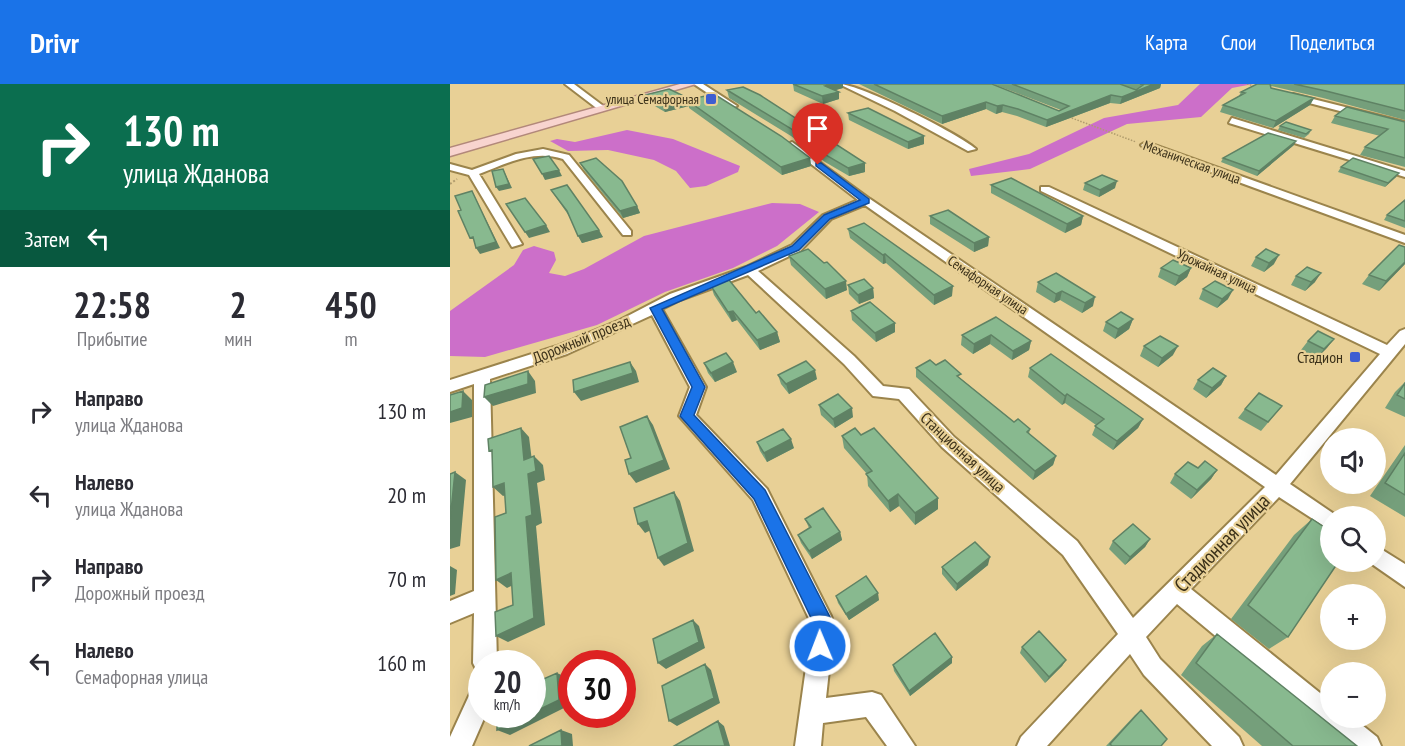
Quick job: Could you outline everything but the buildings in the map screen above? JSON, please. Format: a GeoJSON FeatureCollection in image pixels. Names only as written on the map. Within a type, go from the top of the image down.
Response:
{"type":"FeatureCollection","features":[{"type":"Feature","properties":{"kind":"main road"},"geometry":{"type":"LineString","coordinates":[[450,152],[691,84]]}},
{"type":"Feature","properties":{"kind":"street"},"geometry":{"type":"LineString","coordinates":[[569,84],[602,108]]}},
{"type":"Feature","properties":{"kind":"street"},"geometry":{"type":"LineString","coordinates":[[698,84],[747,115]]}},
{"type":"Feature","properties":{"kind":"street"},"geometry":{"type":"LineString","coordinates":[[843,84],[898,109],[971,149]]}},
{"type":"Feature","properties":{"kind":"street"},"geometry":{"type":"LineString","coordinates":[[1272,90],[1405,125]]}},
{"type":"Feature","properties":{"kind":"street"},"geometry":{"type":"LineString","coordinates":[[1232,121],[1405,174]]}},
{"type":"Feature","properties":{"kind":"street","name":"Семафорная улица"},"geometry":{"type":"LineString","coordinates":[[777,134],[866,201],[1320,515]]}},
{"type":"Feature","properties":{"kind":"street","name":"Механическая улица"},"geometry":{"type":"LineString","coordinates":[[1146,145],[1405,239]]}},
{"type":"Feature","properties":{"kind":"street"},"geometry":{"type":"LineString","coordinates":[[450,167],[473,172],[530,153],[554,151],[566,157],[627,232]]}},
{"type":"Feature","properties":{"kind":"street"},"geometry":{"type":"LineString","coordinates":[[473,172],[516,244]]}},
{"type":"Feature","properties":{"kind":"street","name":"Урожайная улица"},"geometry":{"type":"LineString","coordinates":[[1045,189],[1399,345]]}},
{"type":"Feature","properties":{"kind":"street","name":"Дорожный проезд"},"geometry":{"type":"LineString","coordinates":[[450,386],[562,350],[675,297],[750,270],[796,248],[827,217],[866,201]]}},
{"type":"Feature","properties":{"kind":"street","name":"Станционная улица"},"geometry":{"type":"LineString","coordinates":[[750,270],[849,360],[879,392],[903,393],[948,442],[1070,548],[1152,667],[1230,746]]}},
{"type":"Feature","properties":{"kind":"street"},"geometry":{"type":"LineString","coordinates":[[655,308],[698,387],[687,416],[760,495],[823,624],[808,746]]}},
{"type":"Feature","properties":{"kind":"street","name":"Стадионная улица"},"geometry":{"type":"LineString","coordinates":[[1030,746],[1132,635],[1279,485],[1399,345]]}},
{"type":"Feature","properties":{"kind":"street"},"geometry":{"type":"LineString","coordinates":[[482,375],[485,650]]}},
{"type":"Feature","properties":{"kind":"street"},"geometry":{"type":"LineString","coordinates":[[1386,563],[1405,577]]}},
{"type":"Feature","properties":{"kind":"street"},"geometry":{"type":"LineString","coordinates":[[1176,590],[1320,707]]}},
{"type":"Feature","properties":{"kind":"street"},"geometry":{"type":"LineString","coordinates":[[450,612],[485,597]]}},
{"type":"Feature","properties":{"kind":"street"},"geometry":{"type":"LineString","coordinates":[[812,712],[872,704],[902,746]]}},
{"type":"Feature","properties":{"kind":"street"},"geometry":{"type":"LineString","coordinates":[[459,746],[468,726]]}},
{"type":"Feature","properties":{"kind":"street"},"geometry":{"type":"LineString","coordinates":[[1346,728],[1368,746]]}},
{"type":"Feature","properties":{"kind":"path"},"geometry":{"type":"LineString","coordinates":[[1247,84],[1272,90]]}},
{"type":"Feature","properties":{"kind":"path","name":"Механическая улица"},"geometry":{"type":"LineString","coordinates":[[1062,114],[1146,145]]}},
{"type":"Feature","properties":{"kind":"shaded area"},"geometry":{"type":"Polygon","coordinates":[[[1200,84],[1253,84],[1232,88],[1201,117],[1127,124],[1030,169],[971,176],[969,169],[1029,154],[1104,118],[1178,105],[1200,84]]]}},
{"type":"Feature","properties":{"kind":"shaded area"},"geometry":{"type":"Polygon","coordinates":[[[627,130],[673,139],[740,166],[738,172],[706,186],[690,188],[676,171],[654,160],[608,150],[568,151],[550,141],[557,139],[575,142],[627,130]]]}},
{"type":"Feature","properties":{"kind":"shaded area"},"geometry":{"type":"Polygon","coordinates":[[[772,203],[800,204],[819,212],[777,246],[733,268],[665,292],[597,325],[485,357],[450,356],[450,311],[514,265],[523,250],[534,246],[554,252],[556,260],[549,273],[565,276],[584,269],[644,236],[772,203]]]}},
{"type":"Feature","properties":{"kind":"place","name":"улица Семафорная"},"geometry":{"type":"Point","coordinates":[711,99]}},
{"type":"Feature","properties":{"kind":"place","name":"Стадион"},"geometry":{"type":"Point","coordinates":[1355,357]}},
{"type":"Feature","properties":{"kind":"route"},"geometry":{"type":"LineString","coordinates":[[818,165],[866,201],[827,217],[796,248],[750,270],[675,297],[655,308],[698,387],[687,416],[760,495],[823,624],[820,646]]}}]}
